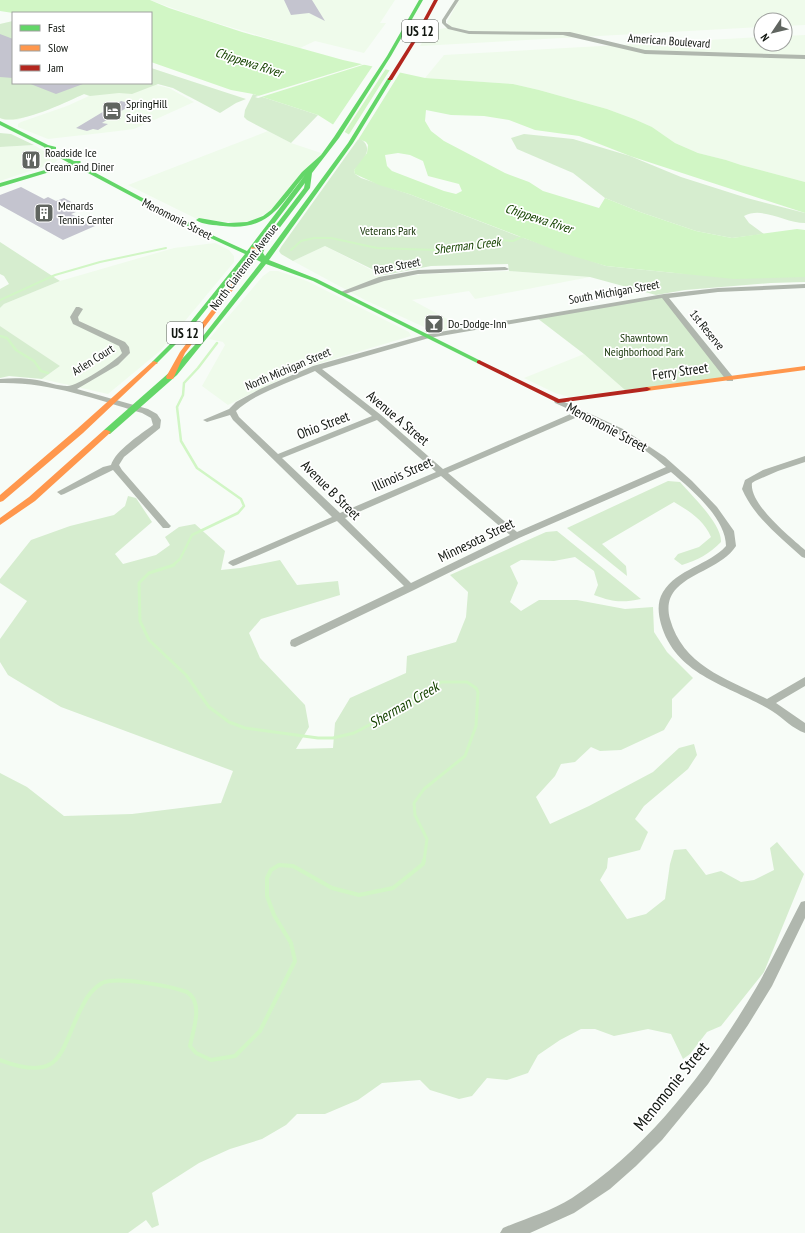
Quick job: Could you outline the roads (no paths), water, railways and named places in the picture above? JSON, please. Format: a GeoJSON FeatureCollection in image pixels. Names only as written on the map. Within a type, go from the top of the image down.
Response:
{"type":"FeatureCollection","features":[{"type":"Feature","properties":{"kind":"main road","name":"North Clairemont Avenue"},"geometry":{"type":"LineString","coordinates":[[0,499],[112,402],[175,342],[254,252],[336,138],[388,56],[421,0]]}},
{"type":"Feature","properties":{"kind":"main road","name":"North Clairemont Avenue"},"geometry":{"type":"LineString","coordinates":[[0,522],[32,499],[170,377],[205,337],[268,258],[350,142],[424,24],[434,2]]}},
{"type":"Feature","properties":{"kind":"main road","name":"Menomonie Street"},"geometry":{"type":"LineString","coordinates":[[0,123],[46,146],[54,148],[73,161],[254,252]]}},
{"type":"Feature","properties":{"kind":"main road"},"geometry":{"type":"LineString","coordinates":[[199,220],[213,224],[231,225],[248,223],[265,217],[275,208],[305,172],[324,154]]}},
{"type":"Feature","properties":{"kind":"main road","name":"Menomonie Street"},"geometry":{"type":"LineString","coordinates":[[73,161],[199,220],[254,252]]}},
{"type":"Feature","properties":{"kind":"main road"},"geometry":{"type":"LineString","coordinates":[[0,183],[73,161]]}},
{"type":"Feature","properties":{"kind":"main road"},"geometry":{"type":"LineString","coordinates":[[170,377],[182,353],[232,289],[251,262],[254,252],[268,258]]}},
{"type":"Feature","properties":{"kind":"main road","name":"Menomonie Street"},"geometry":{"type":"LineString","coordinates":[[268,258],[342,293],[558,401]]}},
{"type":"Feature","properties":{"kind":"main road"},"geometry":{"type":"LineString","coordinates":[[154,377],[166,360],[175,342]]}},
{"type":"Feature","properties":{"kind":"main road","name":"Ferry Street"},"geometry":{"type":"LineString","coordinates":[[558,401],[805,368]]}},
{"type":"Feature","properties":{"kind":"main road"},"geometry":{"type":"LineString","coordinates":[[135,408],[132,400],[144,386]]}},
{"type":"Feature","properties":{"kind":"main road"},"geometry":{"type":"LineString","coordinates":[[66,469],[74,454],[116,413],[118,410],[112,402]]}},
{"type":"Feature","properties":{"kind":"street","name":"American Boulevard"},"geometry":{"type":"LineString","coordinates":[[457,0],[444,20],[444,23],[448,27],[463,32],[562,33],[577,35],[631,50],[645,52],[805,57]]}},
{"type":"Feature","properties":{"kind":"street","name":"Race Street"},"geometry":{"type":"LineString","coordinates":[[342,293],[382,279],[418,272],[505,269]]}},
{"type":"Feature","properties":{"kind":"street","name":"South Michigan Street"},"geometry":{"type":"LineString","coordinates":[[428,336],[664,296],[718,290],[805,286]]}},
{"type":"Feature","properties":{"kind":"street","name":"1st Reserve"},"geometry":{"type":"LineString","coordinates":[[664,296],[730,378]]}},
{"type":"Feature","properties":{"kind":"street","name":"Arlen Court"},"geometry":{"type":"LineString","coordinates":[[68,390],[122,359],[126,353],[126,350],[122,344],[76,322],[74,317],[79,309]]}},
{"type":"Feature","properties":{"kind":"street","name":"North Michigan Street"},"geometry":{"type":"LineString","coordinates":[[207,420],[232,411],[239,404],[256,395],[316,368],[428,336]]}},
{"type":"Feature","properties":{"kind":"street","name":"Avenue A Street"},"geometry":{"type":"LineString","coordinates":[[316,368],[378,417],[516,536]]}},
{"type":"Feature","properties":{"kind":"street"},"geometry":{"type":"LineString","coordinates":[[0,381],[28,381],[135,408],[153,415],[157,420],[158,426],[121,455],[116,462],[116,466]]}},
{"type":"Feature","properties":{"kind":"street","name":"Menomonie Street"},"geometry":{"type":"LineString","coordinates":[[558,401],[641,443],[672,468],[695,490],[723,522],[728,530],[731,546],[729,550],[684,578],[668,590],[662,607],[665,622],[678,650],[691,664],[792,718],[805,729]]}},
{"type":"Feature","properties":{"kind":"street","name":"Avenue B Street"},"geometry":{"type":"LineString","coordinates":[[232,411],[236,418],[277,456],[338,518],[411,588]]}},
{"type":"Feature","properties":{"kind":"street","name":"Illinois Street"},"geometry":{"type":"LineString","coordinates":[[233,563],[582,412]]}},
{"type":"Feature","properties":{"kind":"street","name":"Ohio Street"},"geometry":{"type":"LineString","coordinates":[[277,456],[378,417]]}},
{"type":"Feature","properties":{"kind":"street"},"geometry":{"type":"LineString","coordinates":[[805,459],[754,478],[747,484],[746,489],[756,507],[805,555]]}},
{"type":"Feature","properties":{"kind":"street"},"geometry":{"type":"LineString","coordinates":[[61,492],[106,469],[116,466]]}},
{"type":"Feature","properties":{"kind":"street"},"geometry":{"type":"LineString","coordinates":[[116,466],[166,526]]}},
{"type":"Feature","properties":{"kind":"street","name":"Minnesota Street"},"geometry":{"type":"LineString","coordinates":[[295,644],[516,536],[672,468]]}},
{"type":"Feature","properties":{"kind":"street"},"geometry":{"type":"LineString","coordinates":[[767,704],[805,681]]}},
{"type":"Feature","properties":{"kind":"street","name":"Menomonie Street"},"geometry":{"type":"LineString","coordinates":[[508,1233],[533,1225],[578,1203],[604,1185],[636,1157],[680,1108],[721,1054],[762,992],[805,906]]}},
{"type":"Feature","properties":{"kind":"water","name":"Chippewa River"},"geometry":{"type":"Polygon","coordinates":[[[0,0],[150,0],[169,8],[242,32],[343,60],[425,78],[513,84],[607,109],[652,127],[675,143],[698,153],[805,182],[805,213],[630,156],[579,136],[535,130],[509,120],[484,116],[451,115],[426,110],[425,121],[431,131],[444,141],[505,173],[529,182],[543,191],[599,208],[605,198],[640,212],[696,231],[732,238],[797,229],[805,230],[805,277],[734,279],[606,266],[563,253],[409,194],[379,185],[355,174],[354,170],[367,153],[368,145],[366,142],[348,134],[318,115],[253,94],[231,90],[152,62],[152,12],[12,13],[0,11],[0,0]],[[398,153],[385,155],[387,166],[392,171],[444,191],[456,194],[462,191],[459,184],[428,176],[423,161],[410,155],[398,153]]]}},
{"type":"Feature","properties":{"kind":"waterway","name":"Sherman Creek"},"geometry":{"type":"LineString","coordinates":[[291,250],[301,241],[314,238],[331,238],[377,248],[436,250],[496,240],[513,241],[524,236]]}},
{"type":"Feature","properties":{"kind":"waterway"},"geometry":{"type":"LineString","coordinates":[[0,300],[55,275],[100,262],[166,248]]}},
{"type":"Feature","properties":{"kind":"waterway"},"geometry":{"type":"LineString","coordinates":[[0,336],[7,338],[16,350],[34,361],[41,371],[48,373]]}},
{"type":"Feature","properties":{"kind":"waterway","name":"Sherman Creek"},"geometry":{"type":"LineString","coordinates":[[173,565],[180,559],[192,535],[238,513],[244,506],[241,499],[197,468],[181,441],[177,407],[183,395],[184,383],[198,368],[217,343]]}},
{"type":"Feature","properties":{"kind":"waterway","name":"Sherman Creek"},"geometry":{"type":"LineString","coordinates":[[173,565],[149,573],[139,583],[140,621],[149,640],[186,675],[209,707],[229,722],[245,728],[318,738],[333,738],[354,733],[422,697],[441,682],[467,682],[476,688],[478,692],[476,726],[465,756],[424,789],[414,803],[415,815],[427,839],[424,861]]}},
{"type":"Feature","properties":{"kind":"waterway","name":"Sherman Creek"},"geometry":{"type":"LineString","coordinates":[[0,1060],[22,1067],[37,1068],[49,1065],[57,1058],[64,1047],[87,997],[96,987],[102,983],[110,981],[131,981],[169,987],[187,992],[192,997],[196,1010],[195,1025],[190,1046],[196,1053],[211,1060],[235,1056],[260,1031],[295,961],[291,943],[274,915],[267,896],[267,878],[271,870],[279,865],[293,866],[332,888],[359,895],[393,888],[423,864],[424,860]]}},
{"type":"Feature","properties":{"kind":"place","name":"SpringHill Suites"},"geometry":{"type":"Point","coordinates":[112,111]}},
{"type":"Feature","properties":{"kind":"place","name":"Roadside Ice Cream and Diner"},"geometry":{"type":"Point","coordinates":[31,160]}},
{"type":"Feature","properties":{"kind":"place","name":"Menards Tennis Center"},"geometry":{"type":"Point","coordinates":[44,213]}},
{"type":"Feature","properties":{"kind":"place","name":"Do-Dodge-Inn"},"geometry":{"type":"Point","coordinates":[434,324]}},
{"type":"Feature","properties":{"kind":"park label","name":"Veterans Park"},"geometry":{"type":"Point","coordinates":[388,231]}},
{"type":"Feature","properties":{"kind":"park label","name":"Shawntown Neighborhood Park"},"geometry":{"type":"Point","coordinates":[644,345]}}]}
